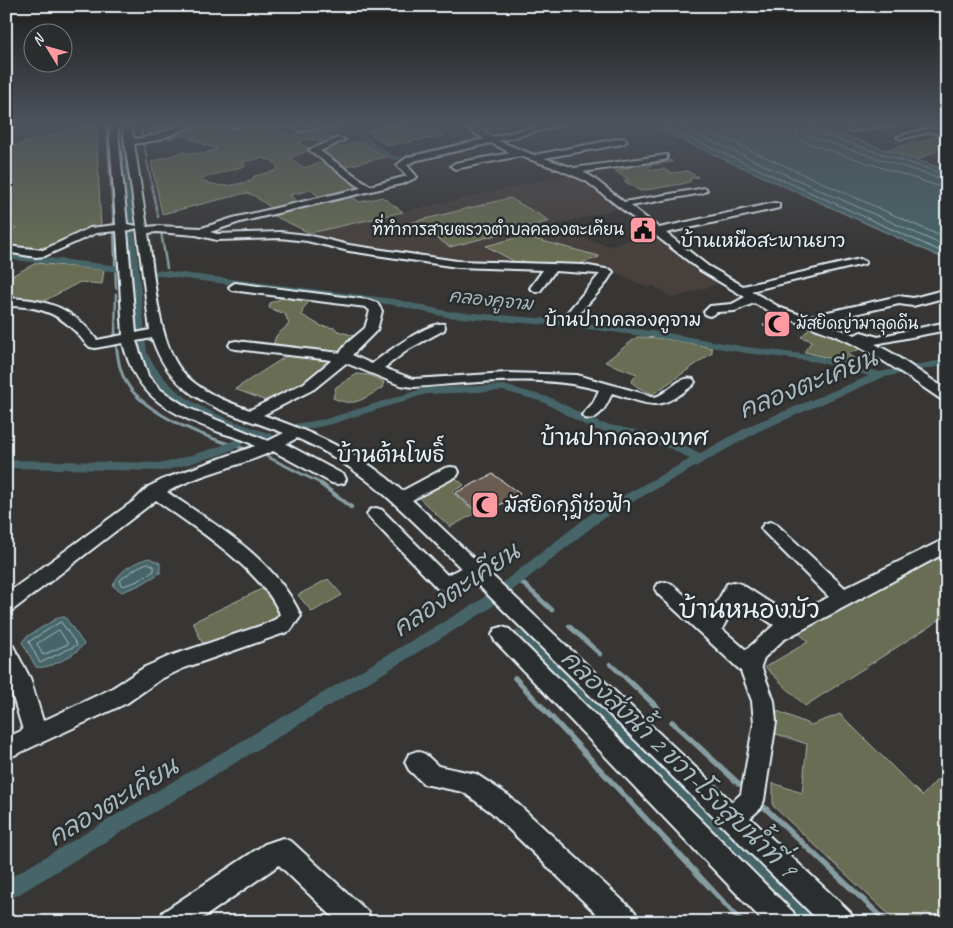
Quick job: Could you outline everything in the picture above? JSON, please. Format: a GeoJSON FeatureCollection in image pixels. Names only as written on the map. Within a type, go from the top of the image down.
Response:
{"type":"FeatureCollection","features":[{"type":"Feature","properties":{"kind":"street"},"geometry":{"type":"LineString","coordinates":[[117,166],[130,327],[129,338],[137,368],[145,382],[165,400],[190,414],[271,446],[338,479]]}},
{"type":"Feature","properties":{"kind":"street"},"geometry":{"type":"LineString","coordinates":[[133,166],[153,334],[164,358],[183,382],[205,397],[297,432],[338,452],[382,482],[479,572],[840,922]]}},
{"type":"Feature","properties":{"kind":"street"},"geometry":{"type":"LineString","coordinates":[[336,166],[369,189]]}},
{"type":"Feature","properties":{"kind":"street"},"geometry":{"type":"LineString","coordinates":[[198,232],[237,220],[412,177],[402,166]]}},
{"type":"Feature","properties":{"kind":"street"},"geometry":{"type":"LineString","coordinates":[[560,166],[590,179],[704,268],[740,290],[777,311],[850,337],[885,355],[943,394]]}},
{"type":"Feature","properties":{"kind":"street"},"geometry":{"type":"LineString","coordinates":[[574,171],[604,166]]}},
{"type":"Feature","properties":{"kind":"street"},"geometry":{"type":"LineString","coordinates":[[622,205],[702,190]]}},
{"type":"Feature","properties":{"kind":"street"},"geometry":{"type":"LineString","coordinates":[[657,232],[775,206]]}},
{"type":"Feature","properties":{"kind":"street"},"geometry":{"type":"LineString","coordinates":[[6,249],[26,253],[45,252],[94,230],[140,227],[198,232],[217,237],[280,235],[308,238],[349,248],[457,264],[582,268],[607,272],[590,294],[579,304],[572,315]]}},
{"type":"Feature","properties":{"kind":"street"},"geometry":{"type":"LineString","coordinates":[[740,290],[860,262]]}},
{"type":"Feature","properties":{"kind":"street"},"geometry":{"type":"LineString","coordinates":[[536,288],[550,268]]}},
{"type":"Feature","properties":{"kind":"street"},"geometry":{"type":"LineString","coordinates":[[235,287],[373,306],[376,311],[371,330],[351,347],[344,357],[309,386],[252,415]]}},
{"type":"Feature","properties":{"kind":"street"},"geometry":{"type":"LineString","coordinates":[[805,321],[899,300],[913,302],[947,293]]}},
{"type":"Feature","properties":{"kind":"street"},"geometry":{"type":"LineString","coordinates":[[710,312],[714,309],[735,307],[754,298]]}},
{"type":"Feature","properties":{"kind":"street"},"geometry":{"type":"LineString","coordinates":[[6,302],[44,303],[66,314],[95,344],[153,334]]}},
{"type":"Feature","properties":{"kind":"street"},"geometry":{"type":"LineString","coordinates":[[828,329],[839,328],[877,341],[947,326]]}},
{"type":"Feature","properties":{"kind":"street"},"geometry":{"type":"LineString","coordinates":[[375,368],[404,346],[439,327]]}},
{"type":"Feature","properties":{"kind":"street"},"geometry":{"type":"LineString","coordinates":[[236,345],[344,357],[375,368],[405,382],[413,383],[459,379],[528,377],[577,379],[656,401],[662,401],[688,382]]}},
{"type":"Feature","properties":{"kind":"street"},"geometry":{"type":"LineString","coordinates":[[590,415],[600,404],[607,387]]}},
{"type":"Feature","properties":{"kind":"street"},"geometry":{"type":"LineString","coordinates":[[6,606],[141,504],[154,490],[172,481],[271,446],[297,432]]}},
{"type":"Feature","properties":{"kind":"street"},"geometry":{"type":"LineString","coordinates":[[401,499],[451,472]]}},
{"type":"Feature","properties":{"kind":"street"},"geometry":{"type":"LineString","coordinates":[[6,749],[119,696],[153,673],[177,662],[270,631],[283,624],[291,616],[282,596],[231,546],[154,490]]}},
{"type":"Feature","properties":{"kind":"street"},"geometry":{"type":"LineString","coordinates":[[376,514],[445,584],[479,572]]}},
{"type":"Feature","properties":{"kind":"street"},"geometry":{"type":"LineString","coordinates":[[770,528],[842,597]]}},
{"type":"Feature","properties":{"kind":"street"},"geometry":{"type":"LineString","coordinates":[[750,666],[755,653],[776,634],[842,597],[947,544]]}},
{"type":"Feature","properties":{"kind":"street"},"geometry":{"type":"LineString","coordinates":[[664,589],[750,666],[763,701],[765,722],[752,800],[732,818]]}},
{"type":"Feature","properties":{"kind":"street"},"geometry":{"type":"LineString","coordinates":[[711,631],[734,589],[790,626]]}},
{"type":"Feature","properties":{"kind":"street"},"geometry":{"type":"LineString","coordinates":[[502,635],[783,922]]}},
{"type":"Feature","properties":{"kind":"street"},"geometry":{"type":"LineString","coordinates":[[6,652],[19,678],[36,735]]}},
{"type":"Feature","properties":{"kind":"street"},"geometry":{"type":"LineString","coordinates":[[417,762],[432,776],[468,782],[500,804],[625,922]]}},
{"type":"Feature","properties":{"kind":"street"},"geometry":{"type":"LineString","coordinates":[[173,922],[274,853],[283,851],[358,922]]}},
{"type":"Feature","properties":{"kind":"shaded area"},"geometry":{"type":"Polygon","coordinates":[[[574,173],[585,179],[621,208],[542,228],[611,246],[651,232],[695,267],[721,283],[674,298],[653,286],[649,288],[612,271],[459,263],[350,247],[347,244],[301,235],[574,173]]]}},
{"type":"Feature","properties":{"kind":"green space"},"geometry":{"type":"Polygon","coordinates":[[[6,166],[98,166],[101,227],[46,247],[26,248],[6,243],[6,234],[17,228],[6,227],[6,166]]]}},
{"type":"Feature","properties":{"kind":"green space"},"geometry":{"type":"Polygon","coordinates":[[[152,166],[244,166],[200,179],[225,186],[251,181],[254,176],[275,171],[277,166],[302,166],[304,168],[332,166],[362,188],[321,198],[311,190],[290,195],[299,203],[273,209],[253,195],[246,193],[162,214],[152,166]]]}},
{"type":"Feature","properties":{"kind":"green space"},"geometry":{"type":"Polygon","coordinates":[[[632,166],[649,166],[648,167],[651,170],[664,169],[672,173],[687,171],[698,177],[689,179],[691,181],[682,184],[640,191],[624,181],[629,180],[615,171],[632,166]]]}},
{"type":"Feature","properties":{"kind":"green space"},"geometry":{"type":"Polygon","coordinates":[[[349,195],[360,202],[382,197],[403,212],[310,233],[270,214],[349,195]]]}},
{"type":"Feature","properties":{"kind":"green space"},"geometry":{"type":"Polygon","coordinates":[[[510,198],[550,221],[450,247],[413,222],[510,198]]]}},
{"type":"Feature","properties":{"kind":"green space"},"geometry":{"type":"Polygon","coordinates":[[[523,236],[599,257],[579,264],[519,264],[486,246],[523,236]]]}},
{"type":"Feature","properties":{"kind":"green space"},"geometry":{"type":"Polygon","coordinates":[[[36,263],[104,270],[102,284],[80,282],[46,300],[6,300],[6,279],[36,263]]]}},
{"type":"Feature","properties":{"kind":"green space"},"geometry":{"type":"Polygon","coordinates":[[[289,295],[311,299],[303,309],[302,315],[321,326],[335,328],[338,331],[358,337],[341,354],[299,350],[273,345],[276,336],[289,324],[285,314],[269,308],[270,303],[289,295]]]}},
{"type":"Feature","properties":{"kind":"green space"},"geometry":{"type":"Polygon","coordinates":[[[812,326],[865,347],[847,354],[862,363],[854,364],[804,352],[812,341],[801,337],[812,326]]]}},
{"type":"Feature","properties":{"kind":"green space"},"geometry":{"type":"Polygon","coordinates":[[[637,337],[665,339],[712,348],[712,353],[653,394],[631,382],[637,374],[605,362],[637,337]]]}},
{"type":"Feature","properties":{"kind":"green space"},"geometry":{"type":"Polygon","coordinates":[[[288,355],[336,359],[307,383],[269,402],[235,389],[288,355]]]}},
{"type":"Feature","properties":{"kind":"green space"},"geometry":{"type":"Polygon","coordinates":[[[357,374],[369,375],[384,382],[382,388],[358,401],[347,402],[333,398],[336,387],[357,374]]]}},
{"type":"Feature","properties":{"kind":"green space"},"geometry":{"type":"Polygon","coordinates":[[[452,475],[464,485],[452,492],[476,513],[450,527],[416,495],[452,475]]]}},
{"type":"Feature","properties":{"kind":"green space"},"geometry":{"type":"Polygon","coordinates":[[[947,554],[947,618],[944,617],[805,706],[765,667],[808,642],[797,631],[947,554]]]}},
{"type":"Feature","properties":{"kind":"green space"},"geometry":{"type":"Polygon","coordinates":[[[328,579],[342,595],[312,612],[298,595],[328,579]]]}},
{"type":"Feature","properties":{"kind":"green space"},"geometry":{"type":"Polygon","coordinates":[[[268,586],[283,614],[277,622],[204,647],[193,622],[268,586]]]}},
{"type":"Feature","properties":{"kind":"green space"},"geometry":{"type":"Polygon","coordinates":[[[775,710],[811,725],[840,714],[922,796],[947,769],[947,922],[937,922],[926,912],[918,922],[897,922],[773,806],[773,783],[802,793],[807,744],[776,734],[775,710]]]}},
{"type":"Feature","properties":{"kind":"water"},"geometry":{"type":"Polygon","coordinates":[[[740,166],[936,166],[947,170],[947,260],[740,166]]]}},
{"type":"Feature","properties":{"kind":"water"},"geometry":{"type":"Polygon","coordinates":[[[149,558],[160,563],[160,573],[140,585],[122,592],[113,586],[127,568],[149,558]]]}},
{"type":"Feature","properties":{"kind":"water"},"geometry":{"type":"Polygon","coordinates":[[[59,617],[65,617],[84,644],[55,664],[36,667],[22,642],[26,637],[59,617]]]}},
{"type":"Feature","properties":{"kind":"building","name":"มัสยิดญ่ามาลุดดีน"},"geometry":{"type":"Polygon","coordinates":[[[778,318],[790,323],[775,331],[763,325],[778,318]]]}},
{"type":"Feature","properties":{"kind":"building","name":"มัสยิดกุฎีช่อฟ้า"},"geometry":{"type":"Polygon","coordinates":[[[493,474],[520,494],[481,515],[455,493],[493,474]]]}},
{"type":"Feature","properties":{"kind":"waterway"},"geometry":{"type":"LineString","coordinates":[[109,166],[113,216]]}},
{"type":"Feature","properties":{"kind":"waterway","name":"คลองส่งน้ำ 2 ขวา-โรงสูบน้ำที่ 9"},"geometry":{"type":"LineString","coordinates":[[125,166],[142,353],[151,371],[164,387],[197,409],[274,440]]}},
{"type":"Feature","properties":{"kind":"waterway"},"geometry":{"type":"LineString","coordinates":[[148,166],[158,216]]}},
{"type":"Feature","properties":{"kind":"waterway"},"geometry":{"type":"LineString","coordinates":[[113,215],[114,226]]}},
{"type":"Feature","properties":{"kind":"waterway"},"geometry":{"type":"LineString","coordinates":[[114,231],[116,288]]}},
{"type":"Feature","properties":{"kind":"waterway"},"geometry":{"type":"LineString","coordinates":[[161,232],[167,268]]}},
{"type":"Feature","properties":{"kind":"waterway","name":"คลองคูจาม"},"geometry":{"type":"LineString","coordinates":[[6,256],[120,269]]}},
{"type":"Feature","properties":{"kind":"waterway","name":"คลองคูจาม"},"geometry":{"type":"LineString","coordinates":[[157,273],[394,302],[446,314],[564,323],[667,336],[746,350],[818,359],[880,375]]}},
{"type":"Feature","properties":{"kind":"waterway"},"geometry":{"type":"LineString","coordinates":[[115,334],[116,294]]}},
{"type":"Feature","properties":{"kind":"waterway"},"geometry":{"type":"LineString","coordinates":[[116,344],[120,368],[126,382],[148,406],[164,416],[200,433],[250,450]]}},
{"type":"Feature","properties":{"kind":"waterway","name":"คลองตะเคียน"},"geometry":{"type":"LineString","coordinates":[[880,375],[947,362]]}},
{"type":"Feature","properties":{"kind":"waterway","name":"คลองตะเคียน"},"geometry":{"type":"LineString","coordinates":[[6,892],[484,605],[597,516],[755,428],[880,375]]}},
{"type":"Feature","properties":{"kind":"waterway"},"geometry":{"type":"LineString","coordinates":[[299,427],[328,422],[425,391],[504,388],[547,400],[596,426],[641,435],[678,447],[699,459]]}},
{"type":"Feature","properties":{"kind":"waterway"},"geometry":{"type":"LineString","coordinates":[[6,464],[164,467],[219,451],[237,443]]}},
{"type":"Feature","properties":{"kind":"waterway"},"geometry":{"type":"LineString","coordinates":[[264,455],[324,485]]}},
{"type":"Feature","properties":{"kind":"waterway"},"geometry":{"type":"LineString","coordinates":[[321,484],[351,507]]}},
{"type":"Feature","properties":{"kind":"waterway"},"geometry":{"type":"LineString","coordinates":[[518,579],[552,610]]}},
{"type":"Feature","properties":{"kind":"waterway"},"geometry":{"type":"LineString","coordinates":[[569,626],[600,654]]}},
{"type":"Feature","properties":{"kind":"waterway","name":"คลองส่งน้ำ 2 ขวา-โรงสูบน้ำที่ 9"},"geometry":{"type":"LineString","coordinates":[[516,636],[808,922]]}},
{"type":"Feature","properties":{"kind":"waterway"},"geometry":{"type":"LineString","coordinates":[[610,664],[627,679]]}},
{"type":"Feature","properties":{"kind":"waterway"},"geometry":{"type":"LineString","coordinates":[[626,678],[658,708]]}},
{"type":"Feature","properties":{"kind":"waterway"},"geometry":{"type":"LineString","coordinates":[[516,679],[742,922]]}},
{"type":"Feature","properties":{"kind":"waterway"},"geometry":{"type":"LineString","coordinates":[[672,722],[739,784]]}},
{"type":"Feature","properties":{"kind":"waterway"},"geometry":{"type":"LineString","coordinates":[[764,807],[887,922]]}},
{"type":"Feature","properties":{"kind":"place","name":"ที่ทำการสายตรวจตำบลคลองตะเคียน"},"geometry":{"type":"Point","coordinates":[643,230]}},
{"type":"Feature","properties":{"kind":"place","name":"มัสยิดญ่ามาลุดดีน"},"geometry":{"type":"Point","coordinates":[777,324]}},
{"type":"Feature","properties":{"kind":"place","name":"มัสยิดกุฎีช่อฟ้า"},"geometry":{"type":"Point","coordinates":[485,505]}},
{"type":"Feature","properties":{"kind":"district","name":"บ้านเหนือสะพานยาว"},"geometry":{"type":"Point","coordinates":[763,241]}},
{"type":"Feature","properties":{"kind":"district","name":"บ้านปากคลองคูจาม"},"geometry":{"type":"Point","coordinates":[623,320]}},
{"type":"Feature","properties":{"kind":"district","name":"บ้านปากคลองเทศ"},"geometry":{"type":"Point","coordinates":[624,438]}},
{"type":"Feature","properties":{"kind":"district","name":"บ้านต้นโพธิ์"},"geometry":{"type":"Point","coordinates":[391,455]}},
{"type":"Feature","properties":{"kind":"district","name":"บ้านหนองบัว"},"geometry":{"type":"Point","coordinates":[749,609]}}]}
